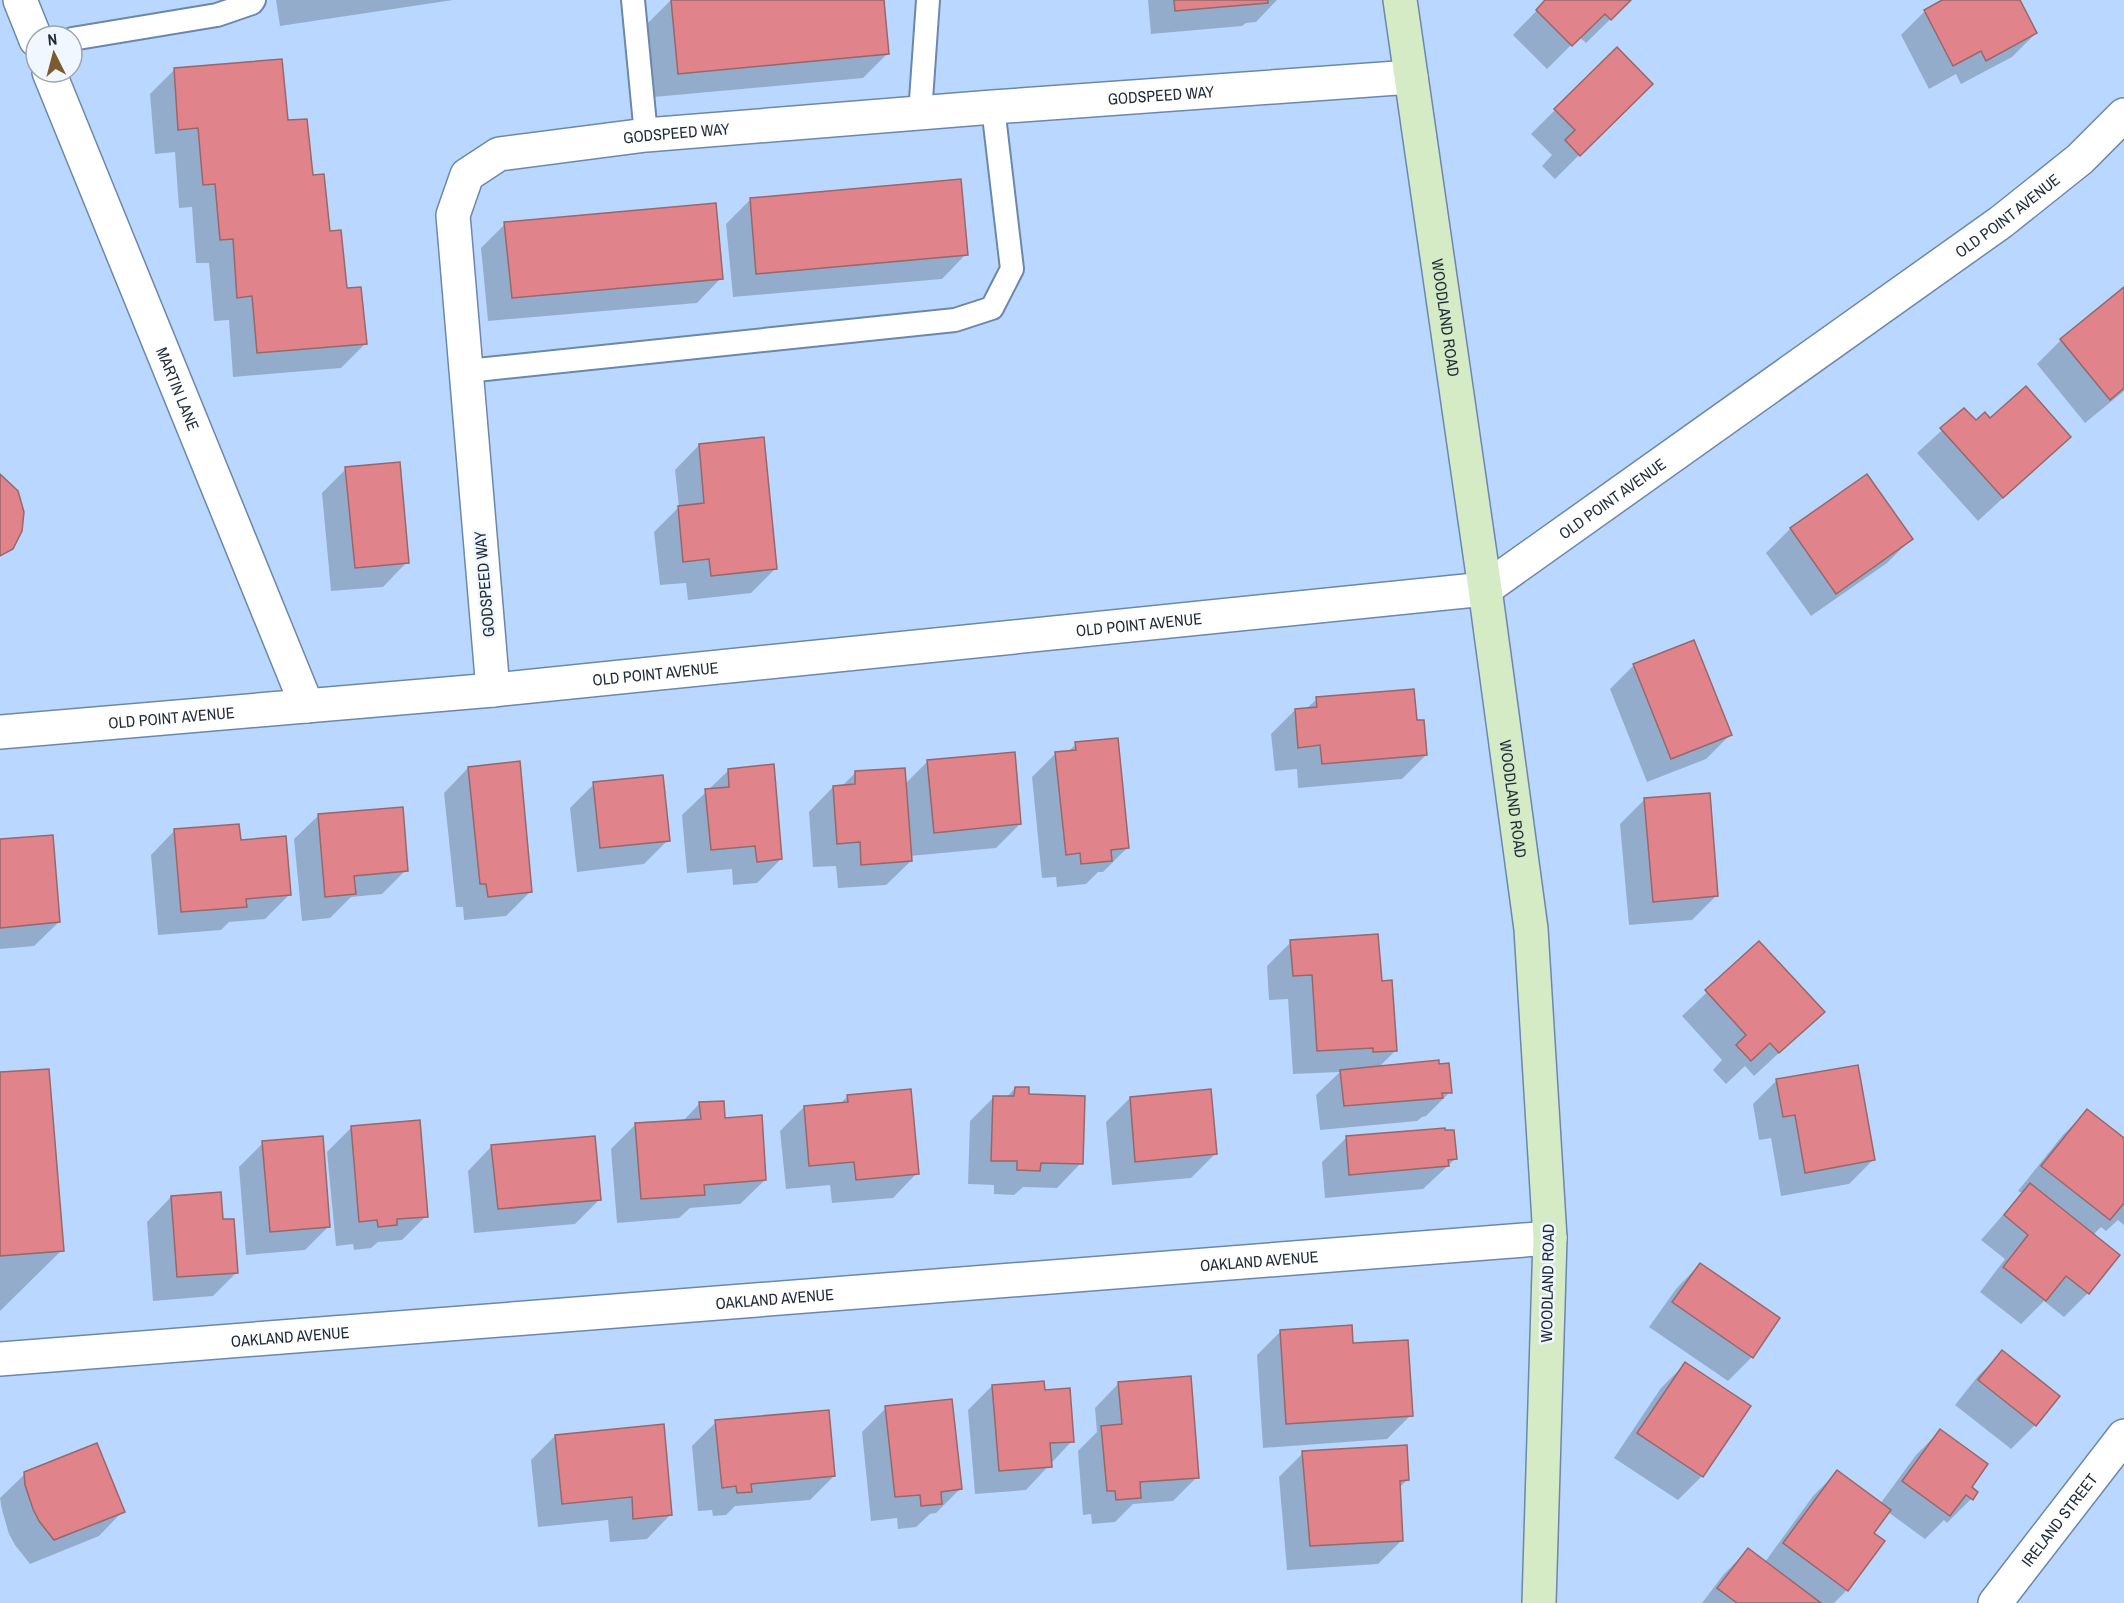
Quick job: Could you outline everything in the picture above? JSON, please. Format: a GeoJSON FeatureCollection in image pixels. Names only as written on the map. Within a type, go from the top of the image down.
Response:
{"type":"FeatureCollection","features":[{"type":"Feature","properties":{"kind":"main road","name":"WOODLAND ROAD"},"geometry":{"type":"LineString","coordinates":[[1400,0],[1485,589],[1531,929],[1550,1238],[1539,1603]]}},
{"type":"Feature","properties":{"kind":"street"},"geometry":{"type":"LineString","coordinates":[[20,0],[30,24]]}},
{"type":"Feature","properties":{"kind":"street","name":"GODSPEED WAY"},"geometry":{"type":"LineString","coordinates":[[493,690],[453,215],[466,176],[499,154],[646,135],[1411,77]]}},
{"type":"Feature","properties":{"kind":"street","name":"MARTIN LANE"},"geometry":{"type":"LineString","coordinates":[[54,84],[307,706]]}},
{"type":"Feature","properties":{"kind":"street","name":"OLD POINT AVENUE"},"geometry":{"type":"LineString","coordinates":[[0,732],[493,690],[1485,589],[2001,222],[2080,159],[2124,115]]}},
{"type":"Feature","properties":{"kind":"street","name":"OAKLAND AVENUE"},"geometry":{"type":"LineString","coordinates":[[0,1359],[1550,1238]]}},
{"type":"Feature","properties":{"kind":"street","name":"IRELAND STREET"},"geometry":{"type":"LineString","coordinates":[[1995,1603],[2124,1436]]}},
{"type":"Feature","properties":{"kind":"lane"},"geometry":{"type":"LineString","coordinates":[[84,37],[217,15],[252,3],[254,0]]}},
{"type":"Feature","properties":{"kind":"lane"},"geometry":{"type":"LineString","coordinates":[[633,0],[646,135]]}},
{"type":"Feature","properties":{"kind":"lane"},"geometry":{"type":"LineString","coordinates":[[920,114],[928,0]]}},
{"type":"Feature","properties":{"kind":"lane"},"geometry":{"type":"LineString","coordinates":[[467,372],[955,320],[992,308],[1012,269],[993,107]]}},
{"type":"Feature","properties":{"kind":"building"},"geometry":{"type":"Polygon","coordinates":[[[671,0],[884,0],[889,54],[678,74],[671,0]]]}},
{"type":"Feature","properties":{"kind":"building"},"geometry":{"type":"Polygon","coordinates":[[[1174,0],[1268,0],[1268,3],[1175,11],[1174,0]]]}},
{"type":"Feature","properties":{"kind":"building"},"geometry":{"type":"Polygon","coordinates":[[[1545,0],[1631,0],[1611,20],[1605,14],[1572,46],[1536,10],[1545,0]]]}},
{"type":"Feature","properties":{"kind":"building"},"geometry":{"type":"Polygon","coordinates":[[[1942,0],[2020,0],[2037,33],[1986,61],[1981,51],[1953,66],[1924,10],[1942,0]]]}},
{"type":"Feature","properties":{"kind":"building"},"geometry":{"type":"Polygon","coordinates":[[[1617,47],[1653,84],[1580,156],[1565,140],[1575,130],[1554,109],[1617,47]]]}},
{"type":"Feature","properties":{"kind":"building"},"geometry":{"type":"Polygon","coordinates":[[[282,59],[288,120],[307,119],[313,175],[324,174],[330,231],[341,230],[347,288],[361,287],[367,344],[257,353],[252,296],[237,298],[233,239],[220,240],[215,184],[203,185],[198,128],[178,130],[174,68],[282,59]]]}},
{"type":"Feature","properties":{"kind":"building"},"geometry":{"type":"Polygon","coordinates":[[[961,179],[968,255],[756,274],[750,198],[961,179]]]}},
{"type":"Feature","properties":{"kind":"building"},"geometry":{"type":"Polygon","coordinates":[[[716,203],[723,279],[512,298],[504,222],[716,203]]]}},
{"type":"Feature","properties":{"kind":"building"},"geometry":{"type":"Polygon","coordinates":[[[2124,287],[2124,388],[2110,400],[2060,339],[2124,287]]]}},
{"type":"Feature","properties":{"kind":"building"},"geometry":{"type":"Polygon","coordinates":[[[2026,386],[2071,437],[2003,498],[1940,428],[1964,408],[1976,420],[1985,412],[1990,418],[2026,386]]]}},
{"type":"Feature","properties":{"kind":"building"},"geometry":{"type":"Polygon","coordinates":[[[764,437],[777,569],[711,576],[709,559],[683,562],[678,506],[704,503],[699,444],[764,437]]]}},
{"type":"Feature","properties":{"kind":"building"},"geometry":{"type":"Polygon","coordinates":[[[400,462],[409,563],[355,568],[345,467],[400,462]]]}},
{"type":"Feature","properties":{"kind":"building"},"geometry":{"type":"Polygon","coordinates":[[[0,474],[18,491],[24,512],[22,531],[13,549],[0,556],[0,474]]]}},
{"type":"Feature","properties":{"kind":"building"},"geometry":{"type":"Polygon","coordinates":[[[1867,474],[1913,539],[1836,594],[1790,528],[1867,474]]]}},
{"type":"Feature","properties":{"kind":"building"},"geometry":{"type":"Polygon","coordinates":[[[1694,640],[1732,735],[1671,759],[1633,664],[1694,640]]]}},
{"type":"Feature","properties":{"kind":"building"},"geometry":{"type":"Polygon","coordinates":[[[1414,689],[1417,720],[1424,720],[1427,755],[1322,764],[1320,745],[1298,748],[1295,709],[1317,707],[1316,697],[1414,689]]]}},
{"type":"Feature","properties":{"kind":"building"},"geometry":{"type":"Polygon","coordinates":[[[1118,738],[1129,848],[1111,850],[1112,861],[1081,864],[1080,853],[1066,855],[1055,752],[1076,750],[1075,742],[1118,738]]]}},
{"type":"Feature","properties":{"kind":"building"},"geometry":{"type":"Polygon","coordinates":[[[1015,752],[1021,824],[934,833],[927,760],[1015,752]]]}},
{"type":"Feature","properties":{"kind":"building"},"geometry":{"type":"Polygon","coordinates":[[[520,761],[532,892],[488,897],[486,884],[480,884],[468,767],[520,761]]]}},
{"type":"Feature","properties":{"kind":"building"},"geometry":{"type":"Polygon","coordinates":[[[774,764],[782,859],[757,862],[755,846],[711,850],[705,789],[729,787],[728,769],[774,764]]]}},
{"type":"Feature","properties":{"kind":"building"},"geometry":{"type":"Polygon","coordinates":[[[905,768],[912,861],[861,865],[860,842],[837,844],[833,786],[855,784],[855,771],[905,768]]]}},
{"type":"Feature","properties":{"kind":"building"},"geometry":{"type":"Polygon","coordinates":[[[663,775],[670,841],[600,848],[593,782],[663,775]]]}},
{"type":"Feature","properties":{"kind":"building"},"geometry":{"type":"Polygon","coordinates":[[[1710,793],[1718,896],[1653,902],[1644,798],[1710,793]]]}},
{"type":"Feature","properties":{"kind":"building"},"geometry":{"type":"Polygon","coordinates":[[[403,807],[408,871],[354,876],[356,894],[325,897],[318,814],[403,807]]]}},
{"type":"Feature","properties":{"kind":"building"},"geometry":{"type":"Polygon","coordinates":[[[239,824],[241,840],[286,836],[291,895],[246,899],[247,907],[181,912],[174,829],[239,824]]]}},
{"type":"Feature","properties":{"kind":"building"},"geometry":{"type":"Polygon","coordinates":[[[53,835],[60,922],[0,928],[0,839],[53,835]]]}},
{"type":"Feature","properties":{"kind":"building"},"geometry":{"type":"Polygon","coordinates":[[[1378,934],[1382,981],[1392,980],[1397,1051],[1373,1052],[1373,1048],[1317,1051],[1312,975],[1293,976],[1290,940],[1378,934]]]}},
{"type":"Feature","properties":{"kind":"building"},"geometry":{"type":"Polygon","coordinates":[[[1759,941],[1825,1012],[1779,1053],[1770,1043],[1751,1061],[1736,1045],[1746,1035],[1705,990],[1759,941]]]}},
{"type":"Feature","properties":{"kind":"building"},"geometry":{"type":"Polygon","coordinates":[[[1439,1060],[1439,1064],[1449,1063],[1452,1093],[1442,1093],[1443,1098],[1344,1106],[1340,1070],[1439,1060]]]}},
{"type":"Feature","properties":{"kind":"building"},"geometry":{"type":"Polygon","coordinates":[[[1858,1065],[1875,1160],[1805,1173],[1795,1115],[1783,1117],[1776,1079],[1858,1065]]]}},
{"type":"Feature","properties":{"kind":"building"},"geometry":{"type":"Polygon","coordinates":[[[49,1069],[64,1251],[0,1256],[0,1072],[49,1069]]]}},
{"type":"Feature","properties":{"kind":"building"},"geometry":{"type":"Polygon","coordinates":[[[1015,1087],[1029,1087],[1029,1094],[1085,1096],[1083,1164],[1041,1163],[1040,1171],[1017,1170],[1017,1161],[991,1161],[993,1096],[1014,1096],[1015,1087]]]}},
{"type":"Feature","properties":{"kind":"building"},"geometry":{"type":"Polygon","coordinates":[[[911,1089],[919,1174],[856,1180],[854,1162],[809,1166],[804,1106],[848,1102],[847,1095],[911,1089]]]}},
{"type":"Feature","properties":{"kind":"building"},"geometry":{"type":"Polygon","coordinates":[[[1211,1089],[1217,1154],[1135,1162],[1130,1097],[1211,1089]]]}},
{"type":"Feature","properties":{"kind":"building"},"geometry":{"type":"Polygon","coordinates":[[[724,1101],[725,1118],[762,1115],[766,1180],[704,1185],[705,1195],[641,1199],[635,1123],[701,1119],[699,1102],[724,1101]]]}},
{"type":"Feature","properties":{"kind":"building"},"geometry":{"type":"Polygon","coordinates":[[[2087,1109],[2124,1138],[2124,1203],[2110,1220],[2041,1166],[2087,1109]]]}},
{"type":"Feature","properties":{"kind":"building"},"geometry":{"type":"Polygon","coordinates":[[[420,1120],[428,1217],[397,1219],[397,1225],[378,1227],[377,1220],[359,1222],[351,1126],[420,1120]]]}},
{"type":"Feature","properties":{"kind":"building"},"geometry":{"type":"Polygon","coordinates":[[[1445,1128],[1445,1130],[1454,1130],[1457,1159],[1448,1160],[1449,1166],[1349,1175],[1346,1136],[1445,1128]]]}},
{"type":"Feature","properties":{"kind":"building"},"geometry":{"type":"Polygon","coordinates":[[[323,1136],[330,1227],[270,1232],[262,1141],[323,1136]]]}},
{"type":"Feature","properties":{"kind":"building"},"geometry":{"type":"Polygon","coordinates":[[[595,1136],[601,1200],[498,1209],[491,1145],[595,1136]]]}},
{"type":"Feature","properties":{"kind":"building"},"geometry":{"type":"Polygon","coordinates":[[[2030,1183],[2120,1255],[2089,1294],[2066,1276],[2046,1301],[2003,1267],[2028,1235],[2004,1215],[2030,1183]]]}},
{"type":"Feature","properties":{"kind":"building"},"geometry":{"type":"Polygon","coordinates":[[[221,1192],[223,1219],[234,1219],[238,1273],[177,1277],[171,1196],[221,1192]]]}},
{"type":"Feature","properties":{"kind":"building"},"geometry":{"type":"Polygon","coordinates":[[[1700,1263],[1780,1318],[1753,1358],[1672,1302],[1700,1263]]]}},
{"type":"Feature","properties":{"kind":"building"},"geometry":{"type":"Polygon","coordinates":[[[1352,1325],[1353,1343],[1408,1340],[1413,1416],[1286,1424],[1280,1330],[1352,1325]]]}},
{"type":"Feature","properties":{"kind":"building"},"geometry":{"type":"Polygon","coordinates":[[[2002,1350],[2060,1396],[2036,1426],[1978,1380],[2002,1350]]]}},
{"type":"Feature","properties":{"kind":"building"},"geometry":{"type":"Polygon","coordinates":[[[1685,1362],[1751,1406],[1703,1477],[1637,1433],[1685,1362]]]}},
{"type":"Feature","properties":{"kind":"building"},"geometry":{"type":"Polygon","coordinates":[[[1191,1376],[1199,1478],[1140,1482],[1141,1498],[1116,1500],[1115,1491],[1107,1491],[1101,1426],[1122,1424],[1118,1382],[1191,1376]]]}},
{"type":"Feature","properties":{"kind":"building"},"geometry":{"type":"Polygon","coordinates":[[[1044,1381],[1045,1390],[1070,1388],[1074,1442],[1050,1443],[1052,1467],[999,1471],[992,1385],[1044,1381]]]}},
{"type":"Feature","properties":{"kind":"building"},"geometry":{"type":"Polygon","coordinates":[[[952,1399],[962,1489],[941,1492],[942,1504],[921,1506],[920,1495],[895,1497],[885,1406],[952,1399]]]}},
{"type":"Feature","properties":{"kind":"building"},"geometry":{"type":"Polygon","coordinates":[[[829,1410],[835,1476],[751,1484],[752,1492],[737,1493],[736,1486],[722,1488],[715,1420],[829,1410]]]}},
{"type":"Feature","properties":{"kind":"building"},"geometry":{"type":"Polygon","coordinates":[[[664,1424],[672,1515],[633,1519],[632,1497],[562,1504],[555,1435],[664,1424]]]}},
{"type":"Feature","properties":{"kind":"building"},"geometry":{"type":"Polygon","coordinates":[[[1940,1429],[1988,1464],[1972,1487],[1978,1492],[1973,1500],[1966,1495],[1950,1516],[1902,1481],[1940,1429]]]}},
{"type":"Feature","properties":{"kind":"building"},"geometry":{"type":"Polygon","coordinates":[[[97,1443],[125,1512],[54,1540],[33,1509],[25,1485],[24,1472],[97,1443]]]}},
{"type":"Feature","properties":{"kind":"building"},"geometry":{"type":"Polygon","coordinates":[[[1407,1445],[1409,1480],[1400,1481],[1403,1541],[1310,1546],[1302,1451],[1407,1445]]]}},
{"type":"Feature","properties":{"kind":"building"},"geometry":{"type":"Polygon","coordinates":[[[1837,1470],[1891,1510],[1874,1533],[1885,1541],[1848,1591],[1783,1543],[1837,1470]]]}},
{"type":"Feature","properties":{"kind":"building"},"geometry":{"type":"Polygon","coordinates":[[[1748,1548],[1821,1603],[1737,1603],[1717,1588],[1748,1548]]]}}]}
